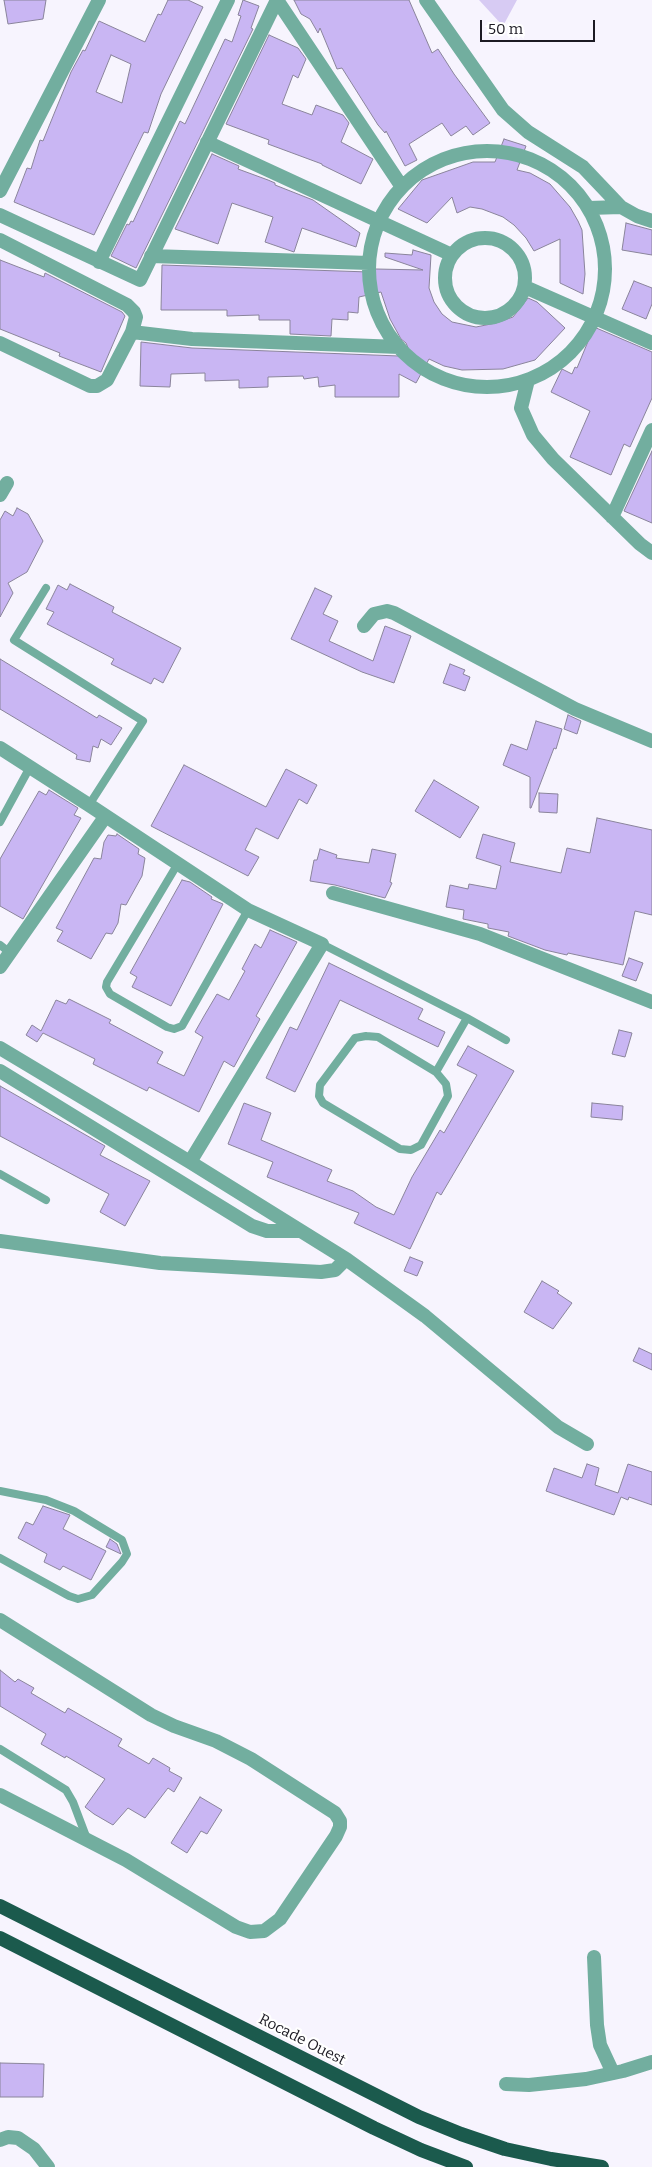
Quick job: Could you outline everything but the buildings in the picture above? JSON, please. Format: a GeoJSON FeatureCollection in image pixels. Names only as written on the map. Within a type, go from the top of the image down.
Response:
{"type":"FeatureCollection","features":[{"type":"Feature","properties":{"kind":"highway","name":"Rocade Ouest"},"geometry":{"type":"LineString","coordinates":[[0,1906],[419,2117],[505,2149],[602,2167]]}},
{"type":"Feature","properties":{"kind":"highway"},"geometry":{"type":"LineString","coordinates":[[0,1938],[224,2050],[374,2128],[422,2150],[466,2167]]}},
{"type":"Feature","properties":{"kind":"street"},"geometry":{"type":"LineString","coordinates":[[0,191],[99,0]]}},
{"type":"Feature","properties":{"kind":"street"},"geometry":{"type":"LineString","coordinates":[[99,262],[228,0]]}},
{"type":"Feature","properties":{"kind":"street"},"geometry":{"type":"LineString","coordinates":[[0,215],[140,280],[277,0],[400,184]]}},
{"type":"Feature","properties":{"kind":"street"},"geometry":{"type":"LineString","coordinates":[[426,0],[503,110],[528,132],[583,167],[621,207],[652,221]]}},
{"type":"Feature","properties":{"kind":"street"},"geometry":{"type":"LineString","coordinates":[[207,142],[452,255]]}},
{"type":"Feature","properties":{"kind":"street"},"geometry":{"type":"LineString","coordinates":[[486,151],[525,158],[560,172],[589,208],[602,238],[605,279],[596,317],[566,358],[528,380],[495,390],[459,384],[418,367],[392,339],[373,302],[369,263],[378,221],[400,184],[447,158],[486,151]]}},
{"type":"Feature","properties":{"kind":"street"},"geometry":{"type":"LineString","coordinates":[[589,208],[621,207]]}},
{"type":"Feature","properties":{"kind":"street"},"geometry":{"type":"LineString","coordinates":[[493,238],[510,246],[522,260],[526,278],[525,287],[517,302],[504,314],[487,318],[470,315],[455,304],[447,289],[446,272],[452,255],[458,248],[474,239],[493,238]]}},
{"type":"Feature","properties":{"kind":"street"},"geometry":{"type":"LineString","coordinates":[[0,240],[127,305],[136,317],[132,332],[107,380],[96,386],[90,386],[0,343]]}},
{"type":"Feature","properties":{"kind":"street"},"geometry":{"type":"LineString","coordinates":[[151,256],[369,263]]}},
{"type":"Feature","properties":{"kind":"street"},"geometry":{"type":"LineString","coordinates":[[525,287],[652,343]]}},
{"type":"Feature","properties":{"kind":"street"},"geometry":{"type":"LineString","coordinates":[[132,332],[192,339],[399,347]]}},
{"type":"Feature","properties":{"kind":"street"},"geometry":{"type":"LineString","coordinates":[[528,380],[521,408],[533,435],[553,459],[652,553]]}},
{"type":"Feature","properties":{"kind":"street"},"geometry":{"type":"LineString","coordinates":[[612,517],[652,430]]}},
{"type":"Feature","properties":{"kind":"street"},"geometry":{"type":"LineString","coordinates":[[364,626],[374,614],[387,611],[394,613],[575,709],[652,741]]}},
{"type":"Feature","properties":{"kind":"street"},"geometry":{"type":"LineString","coordinates":[[0,748],[248,910],[322,944],[190,1162]]}},
{"type":"Feature","properties":{"kind":"street"},"geometry":{"type":"LineString","coordinates":[[0,967],[4,948],[105,817]]}},
{"type":"Feature","properties":{"kind":"street"},"geometry":{"type":"LineString","coordinates":[[332,893],[480,934],[652,1002]]}},
{"type":"Feature","properties":{"kind":"street"},"geometry":{"type":"LineString","coordinates":[[0,1048],[190,1162],[346,1259],[425,1316],[558,1428],[587,1444]]}},
{"type":"Feature","properties":{"kind":"street"},"geometry":{"type":"LineString","coordinates":[[0,1071],[252,1226],[267,1231],[301,1231]]}},
{"type":"Feature","properties":{"kind":"street"},"geometry":{"type":"LineString","coordinates":[[0,1242],[160,1263],[321,1272],[335,1270],[346,1259]]}},
{"type":"Feature","properties":{"kind":"street"},"geometry":{"type":"LineString","coordinates":[[0,1620],[151,1715],[174,1726],[216,1741],[251,1759],[335,1813],[340,1821],[340,1827],[336,1836],[280,1920],[270,1928],[258,1932],[242,1930],[236,1927],[186,1895],[87,1839],[0,1795]]}},
{"type":"Feature","properties":{"kind":"street"},"geometry":{"type":"LineString","coordinates":[[594,1957],[600,2045],[614,2073]]}},
{"type":"Feature","properties":{"kind":"street"},"geometry":{"type":"LineString","coordinates":[[506,2084],[556,2083],[614,2073],[652,2062]]}},
{"type":"Feature","properties":{"kind":"street"},"geometry":{"type":"LineString","coordinates":[[0,2140],[8,2137],[18,2138],[34,2149],[48,2167]]}},
{"type":"Feature","properties":{"kind":"lane"},"geometry":{"type":"LineString","coordinates":[[46,588],[14,640],[143,721],[89,805]]}},
{"type":"Feature","properties":{"kind":"lane"},"geometry":{"type":"LineString","coordinates":[[0,822],[30,767]]}},
{"type":"Feature","properties":{"kind":"lane"},"geometry":{"type":"LineString","coordinates":[[177,865],[107,982],[106,987],[110,994],[167,1028],[174,1029],[182,1026],[248,910]]}},
{"type":"Feature","properties":{"kind":"lane"},"geometry":{"type":"LineString","coordinates":[[322,944],[506,1040]]}},
{"type":"Feature","properties":{"kind":"lane"},"geometry":{"type":"LineString","coordinates":[[436,1072],[467,1018]]}},
{"type":"Feature","properties":{"kind":"lane"},"geometry":{"type":"LineString","coordinates":[[366,1036],[378,1037],[436,1072],[446,1084],[448,1096],[421,1145],[411,1150],[400,1149],[323,1103],[319,1096],[320,1085],[355,1038],[366,1036]]}},
{"type":"Feature","properties":{"kind":"lane"},"geometry":{"type":"LineString","coordinates":[[0,1174],[46,1200]]}},
{"type":"Feature","properties":{"kind":"lane"},"geometry":{"type":"LineString","coordinates":[[0,1491],[46,1500],[74,1511],[122,1540],[127,1554],[92,1595],[78,1599],[68,1596],[0,1558]]}},
{"type":"Feature","properties":{"kind":"lane"},"geometry":{"type":"LineString","coordinates":[[0,1749],[66,1790],[74,1802],[87,1839]]}},
{"type":"Feature","properties":{"kind":"shaded area"},"geometry":{"type":"Polygon","coordinates":[[[479,0],[517,0],[503,26],[479,0]]]}}]}
